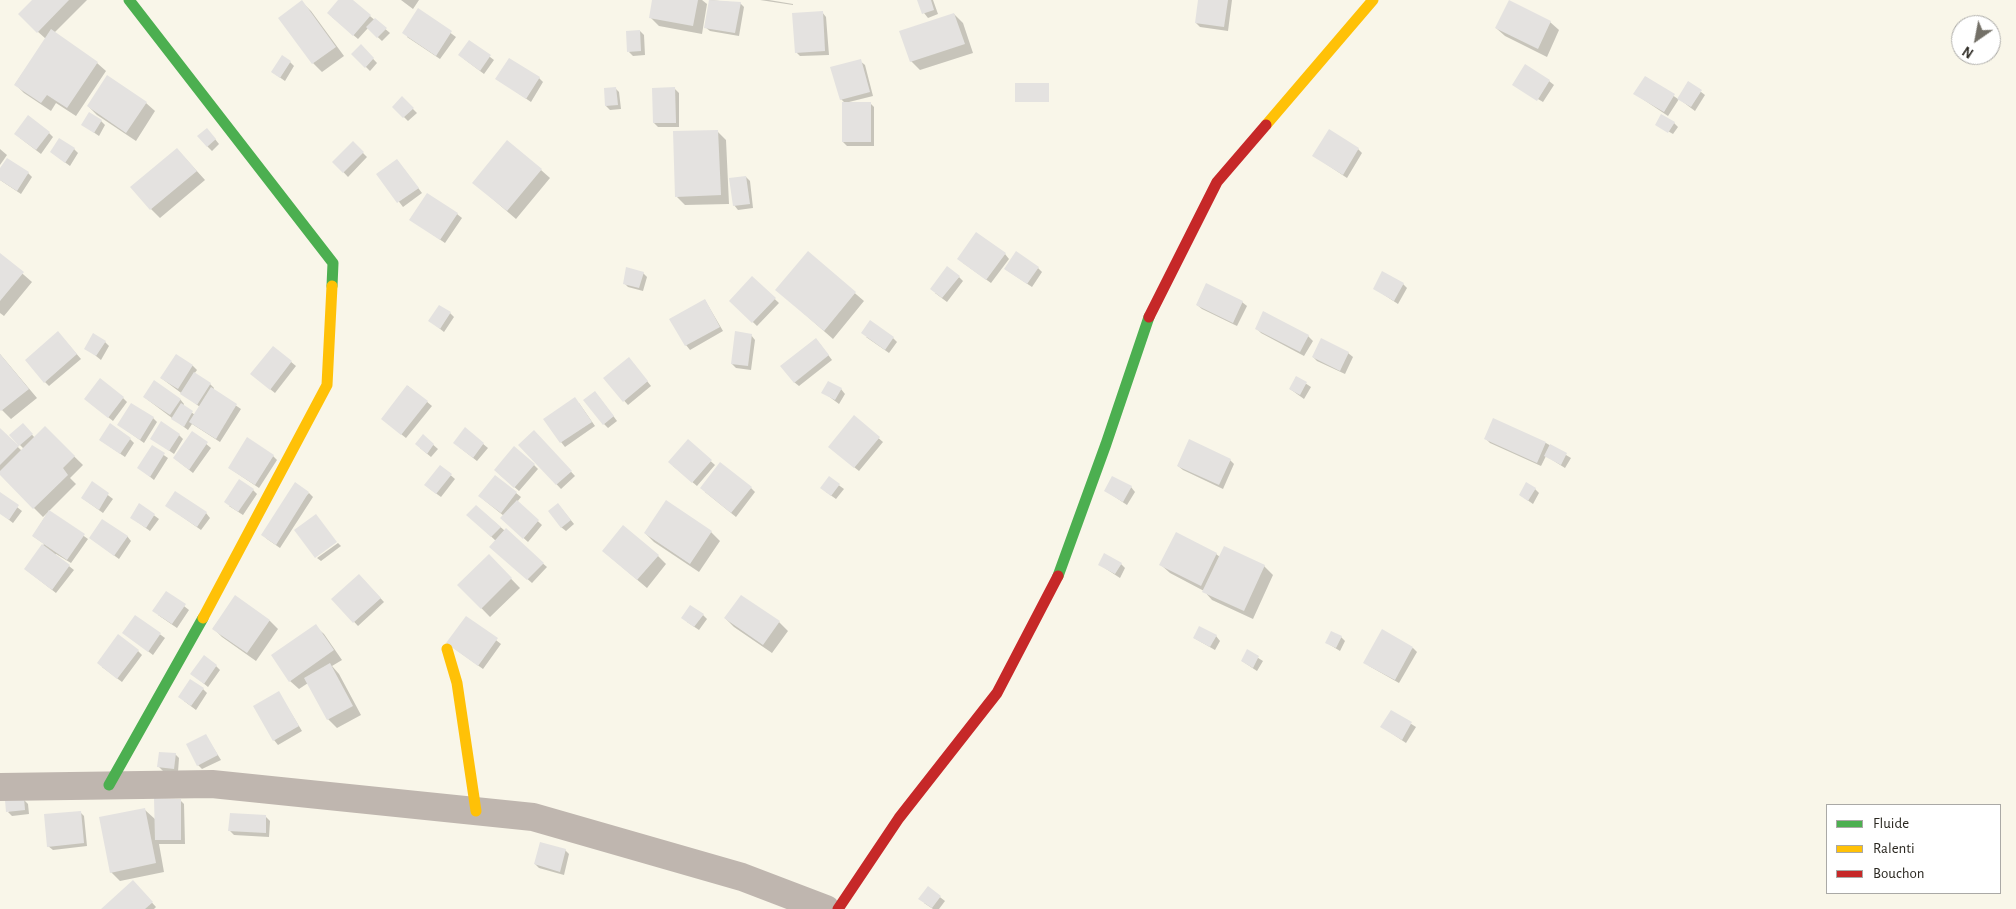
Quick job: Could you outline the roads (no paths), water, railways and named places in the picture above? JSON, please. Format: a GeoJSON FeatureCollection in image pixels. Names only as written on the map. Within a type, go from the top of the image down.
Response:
{"type":"FeatureCollection","features":[{"type":"Feature","properties":{"kind":"street"},"geometry":{"type":"LineString","coordinates":[[109,785],[208,609],[327,385],[333,263],[129,0]]}},
{"type":"Feature","properties":{"kind":"street"},"geometry":{"type":"LineString","coordinates":[[838,909],[898,818],[997,693],[1059,574],[1152,308],[1217,182],[1373,0]]}},
{"type":"Feature","properties":{"kind":"street"},"geometry":{"type":"LineString","coordinates":[[448,649],[457,683],[476,811]]}},
{"type":"Feature","properties":{"kind":"street"},"geometry":{"type":"LineString","coordinates":[[0,787],[212,784],[533,817],[742,877],[826,909]]}}]}
